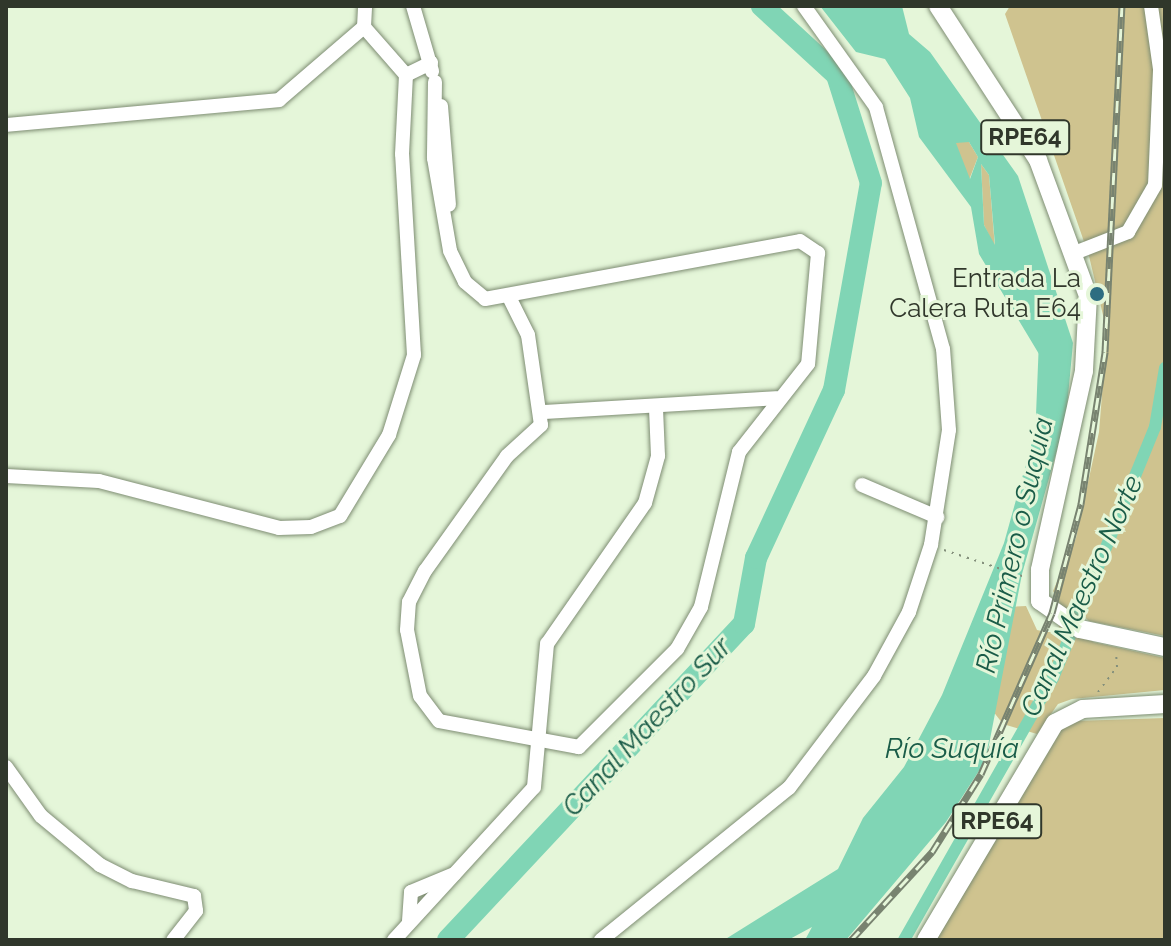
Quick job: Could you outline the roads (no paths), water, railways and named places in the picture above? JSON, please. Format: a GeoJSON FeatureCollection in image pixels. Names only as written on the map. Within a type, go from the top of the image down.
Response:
{"type":"FeatureCollection","features":[{"type":"Feature","properties":{"kind":"main road","name":"RPE64"},"geometry":{"type":"LineString","coordinates":[[938,6],[1038,160],[1077,252],[1088,335],[1037,587],[1052,613],[1104,636],[1165,647]]}},
{"type":"Feature","properties":{"kind":"main road","name":"RPE64"},"geometry":{"type":"LineString","coordinates":[[926,940],[1041,742],[1083,709],[1165,704]]}},
{"type":"Feature","properties":{"kind":"street"},"geometry":{"type":"LineString","coordinates":[[6,476],[99,481],[279,528],[311,527],[340,516],[389,435],[414,355],[402,154],[406,75],[364,27],[365,6]]}},
{"type":"Feature","properties":{"kind":"street"},"geometry":{"type":"LineString","coordinates":[[413,6],[431,63],[451,172],[448,228],[465,282],[485,299],[510,299],[636,269],[809,241],[818,253],[812,348],[802,374],[777,398],[739,452],[706,594],[677,649],[588,742],[569,748],[431,715],[420,696],[406,616],[425,571],[507,456],[537,435],[543,412],[528,335],[510,299]]}},
{"type":"Feature","properties":{"kind":"street"},"geometry":{"type":"LineString","coordinates":[[601,940],[789,788],[896,639],[937,517],[950,405],[939,334],[876,107],[804,6]]}},
{"type":"Feature","properties":{"kind":"street"},"geometry":{"type":"LineString","coordinates":[[1077,252],[1128,232],[1155,185],[1161,81],[1151,6]]}},
{"type":"Feature","properties":{"kind":"street"},"geometry":{"type":"LineString","coordinates":[[6,125],[279,100],[364,27]]}},
{"type":"Feature","properties":{"kind":"street"},"geometry":{"type":"LineString","coordinates":[[406,75],[431,63]]}},
{"type":"Feature","properties":{"kind":"street"},"geometry":{"type":"LineString","coordinates":[[543,412],[656,408],[777,398]]}},
{"type":"Feature","properties":{"kind":"street"},"geometry":{"type":"LineString","coordinates":[[394,940],[530,796],[535,739],[553,630],[653,486],[656,408]]}},
{"type":"Feature","properties":{"kind":"street"},"geometry":{"type":"LineString","coordinates":[[862,485],[937,517]]}},
{"type":"Feature","properties":{"kind":"street"},"geometry":{"type":"LineString","coordinates":[[6,767],[41,816],[100,865],[132,881],[194,896],[196,911],[173,940]]}},
{"type":"Feature","properties":{"kind":"water","name":"Río Suquía"},"geometry":{"type":"Polygon","coordinates":[[[820,6],[902,6],[909,34],[930,52],[1018,176],[1073,343],[1066,418],[1022,574],[986,760],[946,822],[846,940],[805,940],[812,927],[788,940],[724,940],[838,869],[863,818],[904,767],[942,695],[1004,543],[1051,374],[979,254],[971,207],[919,137],[910,98],[885,59],[856,52],[820,6]],[[969,142],[956,143],[970,179],[978,157],[969,142]],[[981,164],[984,225],[995,245],[989,175],[981,164]]]}},
{"type":"Feature","properties":{"kind":"waterway","name":"Canal Maestro Sur"},"geometry":{"type":"LineString","coordinates":[[448,940],[744,624],[756,558],[834,390],[871,183],[837,75],[762,6]]}},
{"type":"Feature","properties":{"kind":"waterway","name":"Río Primero o Suquía"},"geometry":{"type":"LineString","coordinates":[[1047,415],[1050,341]]}},
{"type":"Feature","properties":{"kind":"waterway","name":"Canal Maestro Norte"},"geometry":{"type":"LineString","coordinates":[[904,940],[1053,678],[1155,427],[1165,368]]}},
{"type":"Feature","properties":{"kind":"railway"},"geometry":{"type":"LineString","coordinates":[[851,940],[932,852],[981,774],[1052,613],[1081,504],[1105,352],[1122,6]]}},
{"type":"Feature","properties":{"kind":"place","name":"Entrada La Calera Ruta E64"},"geometry":{"type":"Point","coordinates":[1097,294]}}]}
